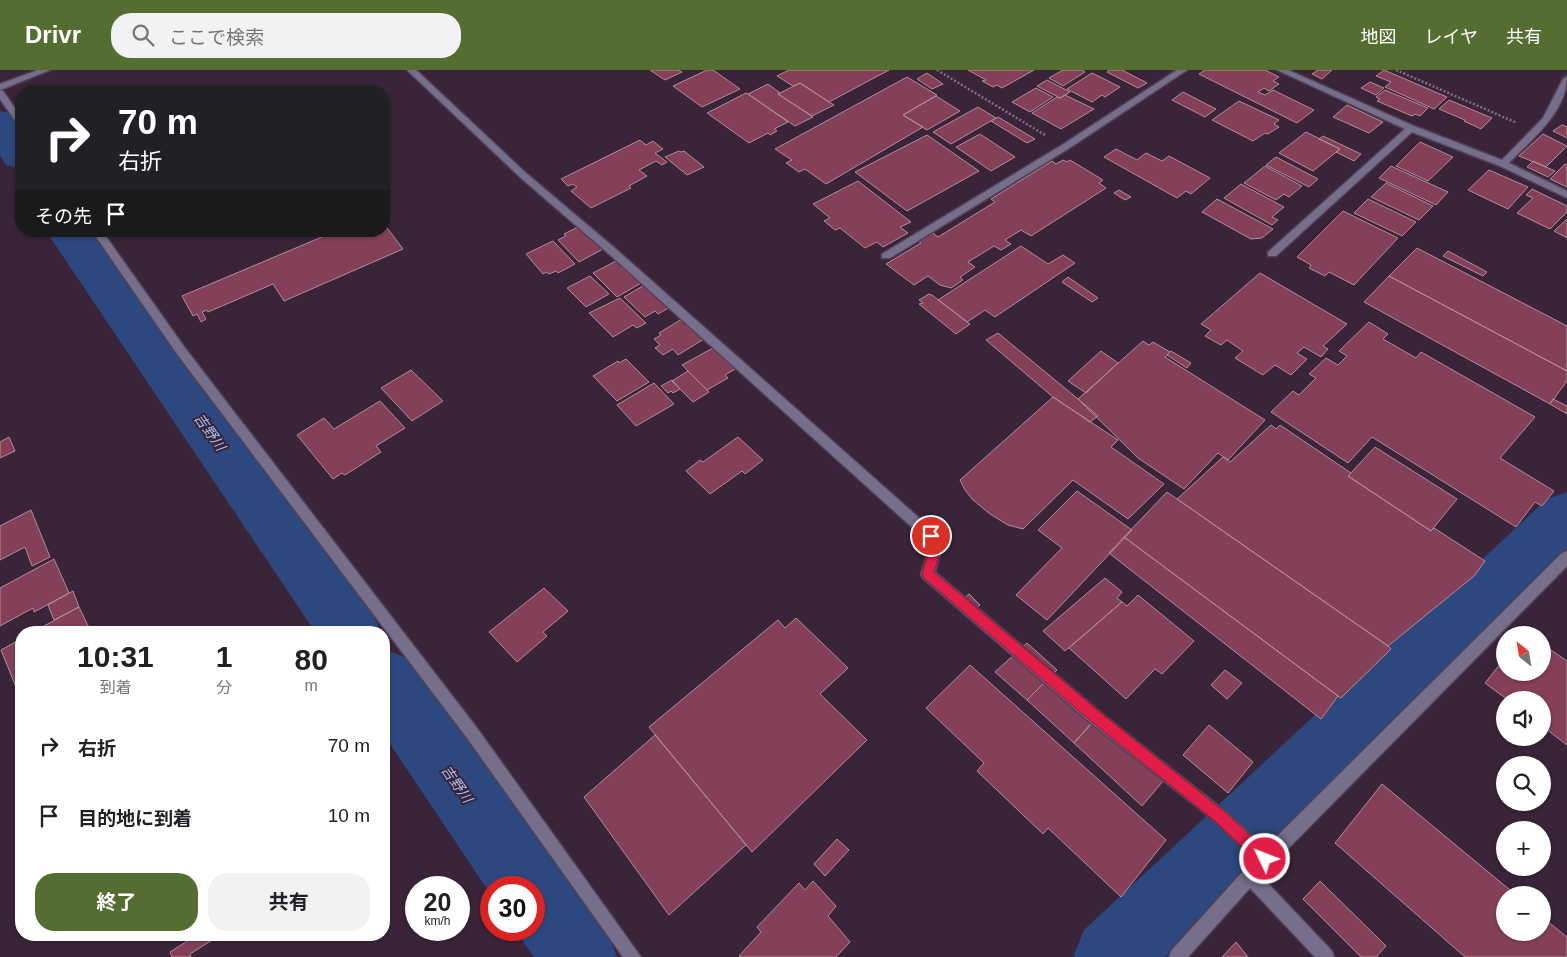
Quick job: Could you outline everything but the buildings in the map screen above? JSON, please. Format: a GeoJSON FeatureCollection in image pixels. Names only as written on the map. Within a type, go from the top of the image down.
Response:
{"type":"FeatureCollection","features":[{"type":"Feature","properties":{"kind":"street"},"geometry":{"type":"LineString","coordinates":[[0,87],[46,70]]}},
{"type":"Feature","properties":{"kind":"street"},"geometry":{"type":"LineString","coordinates":[[411,70],[524,176],[931,536],[935,550],[928,574],[1096,718],[1221,818],[1265,859]]}},
{"type":"Feature","properties":{"kind":"street"},"geometry":{"type":"LineString","coordinates":[[886,256],[1065,147],[1183,70]]}},
{"type":"Feature","properties":{"kind":"street"},"geometry":{"type":"LineString","coordinates":[[1281,70],[1411,128],[1503,164],[1567,195]]}},
{"type":"Feature","properties":{"kind":"street"},"geometry":{"type":"LineString","coordinates":[[1503,164],[1547,119],[1567,79]]}},
{"type":"Feature","properties":{"kind":"street"},"geometry":{"type":"LineString","coordinates":[[0,93],[15,115]]}},
{"type":"Feature","properties":{"kind":"street"},"geometry":{"type":"LineString","coordinates":[[1272,254],[1411,128]]}},
{"type":"Feature","properties":{"kind":"street"},"geometry":{"type":"LineString","coordinates":[[101,237],[181,351],[472,733],[633,957]]}},
{"type":"Feature","properties":{"kind":"street"},"geometry":{"type":"LineString","coordinates":[[1177,957],[1265,859],[1567,557]]}},
{"type":"Feature","properties":{"kind":"street"},"geometry":{"type":"LineString","coordinates":[[1250,876],[1326,957]]}},
{"type":"Feature","properties":{"kind":"path"},"geometry":{"type":"LineString","coordinates":[[937,70],[1065,147]]}},
{"type":"Feature","properties":{"kind":"path"},"geometry":{"type":"LineString","coordinates":[[1396,70],[1535,130]]}},
{"type":"Feature","properties":{"kind":"waterway","name":"吉野川"},"geometry":{"type":"LineString","coordinates":[[0,123],[15,147]]}},
{"type":"Feature","properties":{"kind":"waterway","name":"吉野川"},"geometry":{"type":"LineString","coordinates":[[73,237],[346,626]]}},
{"type":"Feature","properties":{"kind":"waterway"},"geometry":{"type":"LineString","coordinates":[[1111,957],[1567,516]]}},
{"type":"Feature","properties":{"kind":"waterway","name":"吉野川"},"geometry":{"type":"LineString","coordinates":[[390,689],[522,876]]}},
{"type":"Feature","properties":{"kind":"waterway","name":"吉野川"},"geometry":{"type":"LineString","coordinates":[[545,909],[579,957]]}},
{"type":"Feature","properties":{"kind":"route"},"geometry":{"type":"LineString","coordinates":[[931,536],[935,550],[928,574],[1096,718],[1221,818],[1265,859]]}}]}
